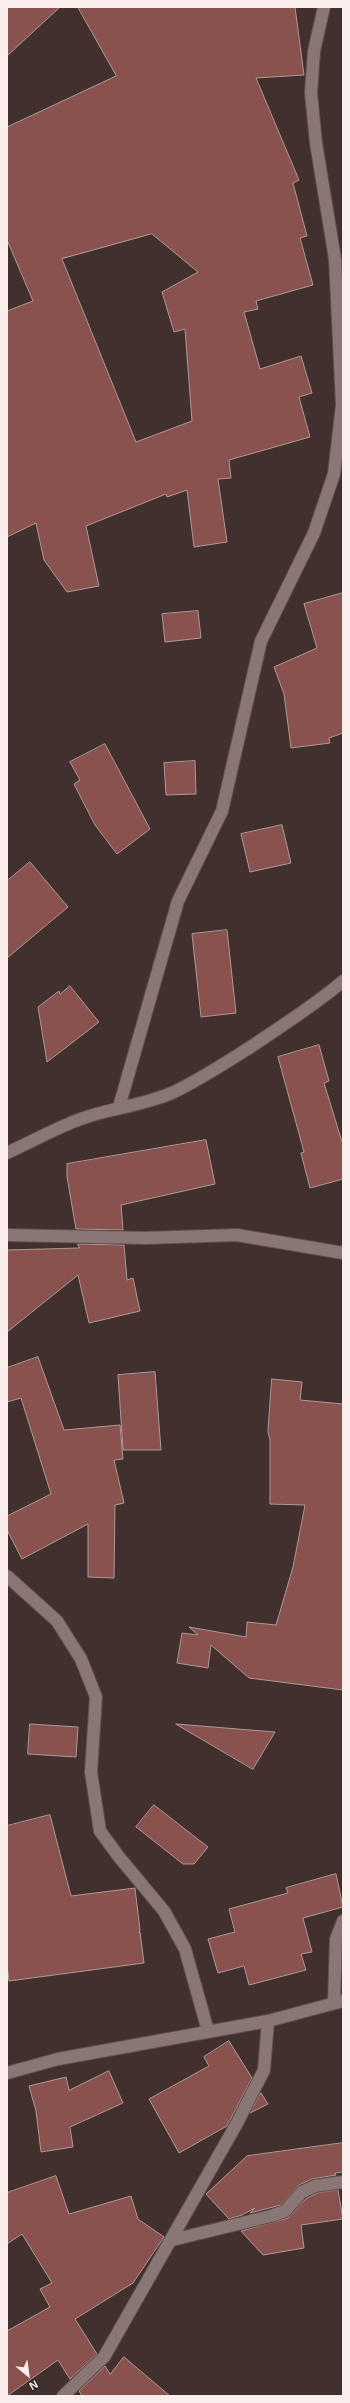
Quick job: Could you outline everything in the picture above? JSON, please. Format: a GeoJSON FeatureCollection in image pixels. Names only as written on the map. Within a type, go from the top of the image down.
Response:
{"type":"FeatureCollection","features":[{"type":"Feature","properties":{"kind":"street"},"geometry":{"type":"LineString","coordinates":[[119,1106],[178,901],[222,811],[261,641],[314,533],[334,474],[342,405],[335,259],[316,143],[311,93],[314,51],[324,7]]}},
{"type":"Feature","properties":{"kind":"street"},"geometry":{"type":"LineString","coordinates":[[7,1153],[78,1120],[119,1106],[148,1102],[174,1092],[220,1066],[326,996],[343,981]]}},
{"type":"Feature","properties":{"kind":"street"},"geometry":{"type":"LineString","coordinates":[[7,1235],[145,1238],[237,1235],[343,1253]]}},
{"type":"Feature","properties":{"kind":"street"},"geometry":{"type":"LineString","coordinates":[[7,1576],[57,1621],[80,1659],[96,1697],[91,1772],[100,1831],[119,1858],[164,1911],[185,1949],[208,2031]]}},
{"type":"Feature","properties":{"kind":"street"},"geometry":{"type":"LineString","coordinates":[[7,2073],[58,2059],[268,2021],[338,2002],[336,1939],[343,1921]]}},
{"type":"Feature","properties":{"kind":"street"},"geometry":{"type":"LineString","coordinates":[[63,2396],[104,2357],[172,2240],[264,2070],[268,2021]]}},
{"type":"Feature","properties":{"kind":"street"},"geometry":{"type":"LineString","coordinates":[[172,2240],[271,2216],[285,2211],[302,2192],[315,2186],[343,2182]]}},
{"type":"Feature","properties":{"kind":"building"},"geometry":{"type":"Polygon","coordinates":[[[7,7],[60,7],[7,56],[7,7]]]}},
{"type":"Feature","properties":{"kind":"building"},"geometry":{"type":"Polygon","coordinates":[[[78,7],[295,7],[304,75],[256,78],[299,180],[293,183],[307,236],[300,238],[313,285],[256,301],[258,309],[244,312],[260,369],[301,356],[312,393],[299,397],[310,437],[229,460],[231,478],[218,479],[227,542],[194,547],[187,490],[167,497],[166,494],[86,526],[99,586],[67,592],[44,560],[36,523],[7,537],[7,311],[33,301],[7,240],[7,127],[116,76],[78,7]],[[152,234],[62,259],[136,442],[192,421],[185,329],[174,332],[162,292],[198,272],[152,234]]]}},
{"type":"Feature","properties":{"kind":"building"},"geometry":{"type":"Polygon","coordinates":[[[343,593],[343,733],[329,738],[330,743],[291,748],[284,694],[274,667],[317,648],[304,604],[343,593]]]}},
{"type":"Feature","properties":{"kind":"building"},"geometry":{"type":"Polygon","coordinates":[[[198,611],[201,638],[165,642],[162,614],[198,611]]]}},
{"type":"Feature","properties":{"kind":"building"},"geometry":{"type":"Polygon","coordinates":[[[105,744],[150,829],[117,854],[95,825],[74,784],[80,780],[70,762],[105,744]]]}},
{"type":"Feature","properties":{"kind":"building"},"geometry":{"type":"Polygon","coordinates":[[[195,761],[196,794],[166,795],[164,763],[195,761]]]}},
{"type":"Feature","properties":{"kind":"building"},"geometry":{"type":"Polygon","coordinates":[[[282,825],[291,863],[250,872],[241,834],[282,825]]]}},
{"type":"Feature","properties":{"kind":"building"},"geometry":{"type":"Polygon","coordinates":[[[30,862],[68,907],[7,958],[7,881],[30,862]]]}},
{"type":"Feature","properties":{"kind":"building"},"geometry":{"type":"Polygon","coordinates":[[[227,930],[236,1013],[201,1017],[192,934],[227,930]]]}},
{"type":"Feature","properties":{"kind":"building"},"geometry":{"type":"Polygon","coordinates":[[[70,986],[99,1022],[47,1062],[38,1007],[59,991],[60,994],[70,986]]]}},
{"type":"Feature","properties":{"kind":"building"},"geometry":{"type":"Polygon","coordinates":[[[319,1045],[329,1081],[324,1083],[343,1145],[343,1179],[310,1188],[301,1153],[304,1152],[278,1057],[319,1045]]]}},
{"type":"Feature","properties":{"kind":"building"},"geometry":{"type":"Polygon","coordinates":[[[206,1140],[215,1184],[121,1205],[123,1230],[76,1229],[67,1177],[67,1164],[206,1140]]]}},
{"type":"Feature","properties":{"kind":"building"},"geometry":{"type":"Polygon","coordinates":[[[78,1244],[124,1245],[127,1280],[133,1278],[140,1311],[89,1323],[78,1275],[7,1332],[7,1250],[79,1248],[78,1244]]]}},
{"type":"Feature","properties":{"kind":"building"},"geometry":{"type":"Polygon","coordinates":[[[38,1357],[64,1430],[120,1425],[123,1459],[114,1460],[124,1503],[115,1505],[114,1578],[88,1577],[88,1524],[22,1559],[7,1530],[7,1516],[51,1494],[21,1398],[7,1402],[7,1368],[38,1357]]]}},
{"type":"Feature","properties":{"kind":"building"},"geometry":{"type":"Polygon","coordinates":[[[155,1372],[161,1450],[123,1450],[118,1375],[155,1372]]]}},
{"type":"Feature","properties":{"kind":"building"},"geometry":{"type":"Polygon","coordinates":[[[272,1379],[302,1382],[300,1400],[343,1404],[343,1690],[249,1678],[211,1645],[208,1668],[177,1663],[182,1633],[198,1635],[189,1627],[246,1637],[247,1622],[276,1625],[293,1567],[305,1505],[270,1504],[270,1440],[268,1432],[272,1379]]]}},
{"type":"Feature","properties":{"kind":"building"},"geometry":{"type":"Polygon","coordinates":[[[30,1724],[78,1727],[76,1757],[28,1754],[30,1724]]]}},
{"type":"Feature","properties":{"kind":"building"},"geometry":{"type":"Polygon","coordinates":[[[176,1724],[275,1732],[253,1769],[176,1724]]]}},
{"type":"Feature","properties":{"kind":"building"},"geometry":{"type":"Polygon","coordinates":[[[154,1805],[208,1847],[194,1864],[183,1864],[136,1827],[154,1805]]]}},
{"type":"Feature","properties":{"kind":"building"},"geometry":{"type":"Polygon","coordinates":[[[50,1815],[71,1896],[135,1888],[140,1930],[139,1933],[140,1932],[144,1963],[9,1981],[7,1964],[7,1826],[50,1815]]]}},
{"type":"Feature","properties":{"kind":"building"},"geometry":{"type":"Polygon","coordinates":[[[336,1874],[343,1907],[303,1918],[312,1952],[301,1954],[306,1970],[249,1985],[244,1966],[218,1973],[208,1939],[235,1932],[229,1909],[288,1893],[286,1888],[336,1874]]]}},
{"type":"Feature","properties":{"kind":"building"},"geometry":{"type":"Polygon","coordinates":[[[229,2041],[252,2078],[227,2126],[179,2153],[149,2099],[209,2066],[204,2057],[229,2041]]]}},
{"type":"Feature","properties":{"kind":"building"},"geometry":{"type":"Polygon","coordinates":[[[109,2071],[123,2103],[70,2127],[73,2147],[41,2152],[36,2111],[29,2086],[66,2077],[69,2090],[109,2071]]]}},
{"type":"Feature","properties":{"kind":"building"},"geometry":{"type":"Polygon","coordinates":[[[261,2093],[268,2104],[250,2113],[261,2093]]]}},
{"type":"Feature","properties":{"kind":"building"},"geometry":{"type":"Polygon","coordinates":[[[343,2143],[343,2172],[335,2173],[336,2175],[312,2179],[299,2185],[281,2205],[250,2213],[255,2208],[242,2215],[229,2219],[206,2194],[247,2156],[343,2143]]]}},
{"type":"Feature","properties":{"kind":"building"},"geometry":{"type":"Polygon","coordinates":[[[56,2176],[69,2214],[131,2196],[138,2219],[164,2237],[133,2283],[75,2319],[97,2354],[70,2379],[58,2360],[7,2396],[7,2331],[50,2307],[40,2289],[52,2283],[22,2234],[7,2244],[7,2193],[56,2176]]]}},
{"type":"Feature","properties":{"kind":"building"},"geometry":{"type":"Polygon","coordinates":[[[338,2190],[343,2219],[301,2225],[304,2248],[263,2255],[241,2231],[288,2218],[307,2198],[317,2193],[338,2190]]]}},
{"type":"Feature","properties":{"kind":"building"},"geometry":{"type":"Polygon","coordinates":[[[124,2357],[170,2396],[82,2396],[79,2391],[105,2366],[110,2374],[124,2357]]]}}]}
